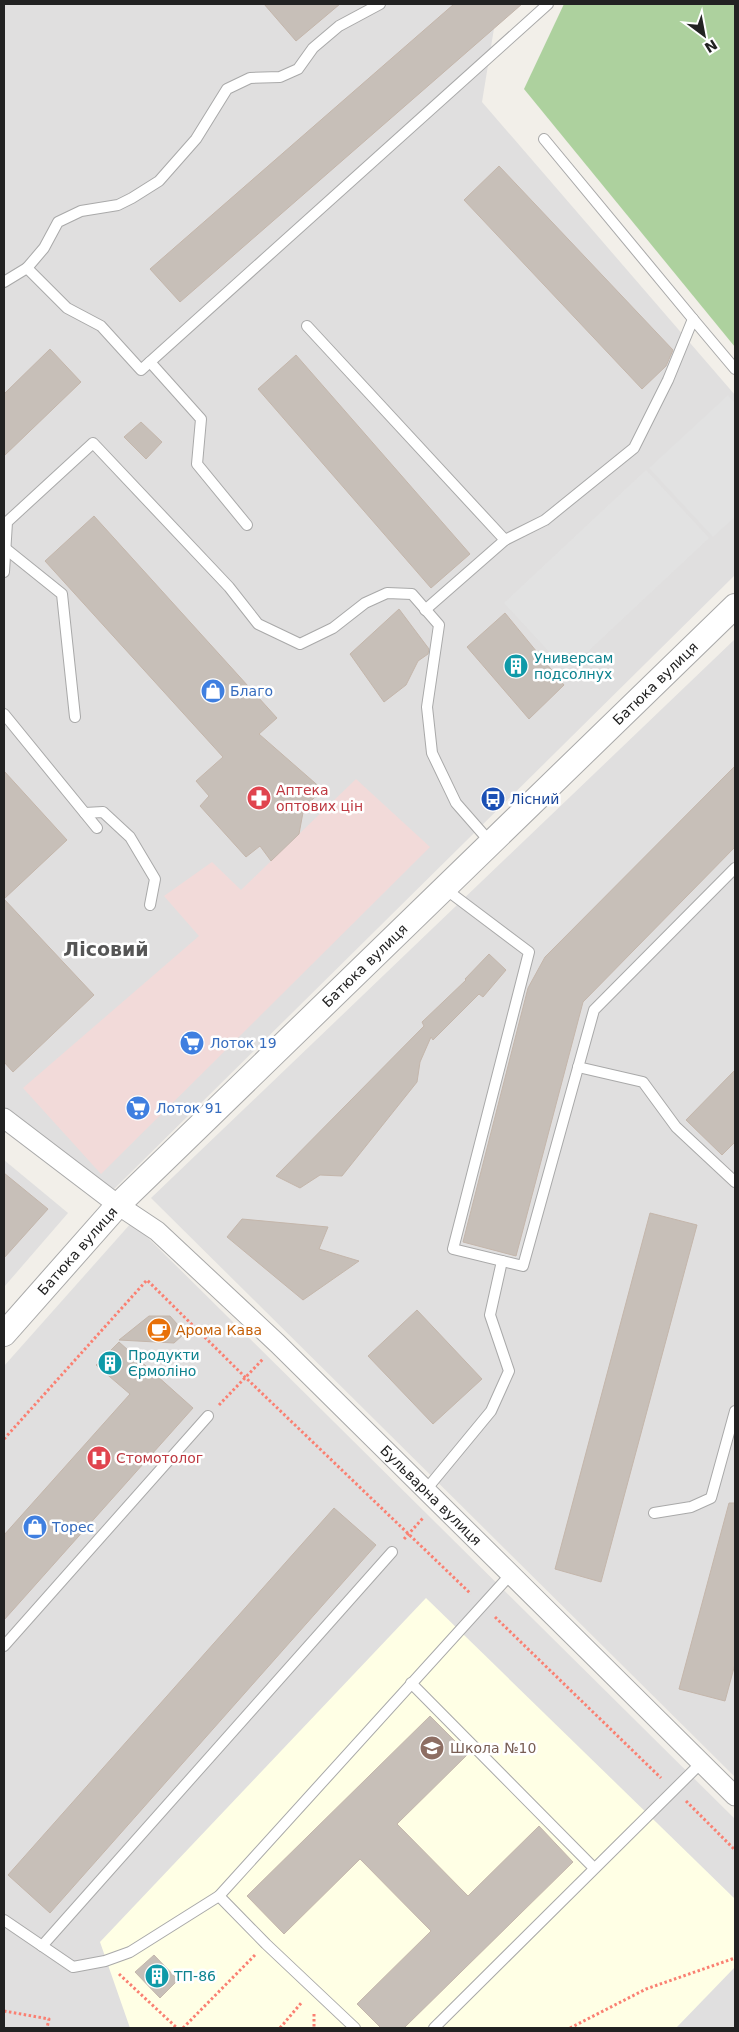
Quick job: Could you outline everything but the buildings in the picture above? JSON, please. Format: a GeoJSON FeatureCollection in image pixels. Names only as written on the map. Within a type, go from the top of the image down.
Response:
{"type":"FeatureCollection","features":[{"type":"Feature","properties":{"kind":"street","name":"Батюка вулиця"},"geometry":{"type":"LineString","coordinates":[[4,1334],[118,1204],[735,606]]}},
{"type":"Feature","properties":{"kind":"street","name":"Бульварна вулиця"},"geometry":{"type":"LineString","coordinates":[[4,1118],[157,1231],[278,1344],[735,1796]]}},
{"type":"Feature","properties":{"kind":"lane"},"geometry":{"type":"LineString","coordinates":[[27,268],[67,308],[101,326],[141,370],[548,4]]}},
{"type":"Feature","properties":{"kind":"lane"},"geometry":{"type":"LineString","coordinates":[[4,282],[27,268],[44,248],[58,222],[82,211],[118,204],[132,198],[159,181],[196,139],[226,89],[250,78],[280,77],[298,69],[312,48],[339,26],[373,5]]}},
{"type":"Feature","properties":{"kind":"lane"},"geometry":{"type":"LineString","coordinates":[[544,139],[735,369]]}},
{"type":"Feature","properties":{"kind":"lane"},"geometry":{"type":"LineString","coordinates":[[426,610],[505,540],[545,520],[634,448],[668,380],[693,319]]}},
{"type":"Feature","properties":{"kind":"lane"},"geometry":{"type":"LineString","coordinates":[[308,326],[505,540]]}},
{"type":"Feature","properties":{"kind":"lane"},"geometry":{"type":"LineString","coordinates":[[150,362],[201,419],[197,464],[247,525]]}},
{"type":"Feature","properties":{"kind":"lane"},"geometry":{"type":"LineString","coordinates":[[4,572],[7,522],[93,443],[229,587],[258,624],[300,644],[333,628],[365,604],[387,592],[412,594],[439,625],[427,707],[432,753],[456,803],[491,843]]}},
{"type":"Feature","properties":{"kind":"lane"},"geometry":{"type":"LineString","coordinates":[[6,549],[62,594],[75,717]]}},
{"type":"Feature","properties":{"kind":"lane"},"geometry":{"type":"LineString","coordinates":[[4,714],[97,828]]}},
{"type":"Feature","properties":{"kind":"lane"},"geometry":{"type":"LineString","coordinates":[[85,813],[103,812],[130,837],[154,879],[150,905]]}},
{"type":"Feature","properties":{"kind":"lane"},"geometry":{"type":"LineString","coordinates":[[444,888],[529,952],[453,1249],[523,1266],[594,1010],[735,868]]}},
{"type":"Feature","properties":{"kind":"lane"},"geometry":{"type":"LineString","coordinates":[[578,1067],[643,1082],[676,1127],[735,1182]]}},
{"type":"Feature","properties":{"kind":"lane"},"geometry":{"type":"LineString","coordinates":[[431,1497],[491,1411],[509,1371],[490,1315],[502,1261]]}},
{"type":"Feature","properties":{"kind":"lane"},"geometry":{"type":"LineString","coordinates":[[654,1513],[691,1507],[711,1498],[735,1411]]}},
{"type":"Feature","properties":{"kind":"lane"},"geometry":{"type":"LineString","coordinates":[[4,1646],[208,1416]]}},
{"type":"Feature","properties":{"kind":"lane"},"geometry":{"type":"LineString","coordinates":[[42,1946],[392,1552]]}},
{"type":"Feature","properties":{"kind":"lane"},"geometry":{"type":"LineString","coordinates":[[4,1920],[73,1967],[105,1961],[130,1952],[219,1896],[510,1575]]}},
{"type":"Feature","properties":{"kind":"lane"},"geometry":{"type":"LineString","coordinates":[[411,1683],[594,1868]]}},
{"type":"Feature","properties":{"kind":"lane"},"geometry":{"type":"LineString","coordinates":[[434,2028],[701,1763]]}},
{"type":"Feature","properties":{"kind":"lane"},"geometry":{"type":"LineString","coordinates":[[219,1896],[266,1944],[355,2028]]}},
{"type":"Feature","properties":{"kind":"path"},"geometry":{"type":"LineString","coordinates":[[4,1439],[147,1280],[735,1850]]}},
{"type":"Feature","properties":{"kind":"path"},"geometry":{"type":"LineString","coordinates":[[208,1416],[278,1344]]}},
{"type":"Feature","properties":{"kind":"path"},"geometry":{"type":"LineString","coordinates":[[392,1552],[409,1534],[431,1497]]}},
{"type":"Feature","properties":{"kind":"path"},"geometry":{"type":"LineString","coordinates":[[183,2028],[266,1944]]}},
{"type":"Feature","properties":{"kind":"path"},"geometry":{"type":"LineString","coordinates":[[570,2028],[646,1989],[735,1958]]}},
{"type":"Feature","properties":{"kind":"path"},"geometry":{"type":"LineString","coordinates":[[105,1961],[177,2028]]}},
{"type":"Feature","properties":{"kind":"path"},"geometry":{"type":"LineString","coordinates":[[280,2028],[313,1988]]}},
{"type":"Feature","properties":{"kind":"path"},"geometry":{"type":"LineString","coordinates":[[313,1988],[314,2028]]}},
{"type":"Feature","properties":{"kind":"path"},"geometry":{"type":"LineString","coordinates":[[4,2011],[49,2018],[47,2028]]}},
{"type":"Feature","properties":{"kind":"shaded area"},"geometry":{"type":"Polygon","coordinates":[[[4,4],[498,4],[482,102],[735,395],[735,575],[111,1192],[4,1107],[4,4]]]}},
{"type":"Feature","properties":{"kind":"shaded area"},"geometry":{"type":"Polygon","coordinates":[[[728,395],[735,403],[735,517],[713,537],[649,468],[728,395]]]}},
{"type":"Feature","properties":{"kind":"shaded area"},"geometry":{"type":"Polygon","coordinates":[[[646,470],[709,538],[567,671],[504,603],[646,470]]]}},
{"type":"Feature","properties":{"kind":"shaded area"},"geometry":{"type":"Polygon","coordinates":[[[735,639],[735,1777],[151,1198],[735,639]]]}},
{"type":"Feature","properties":{"kind":"shaded area"},"geometry":{"type":"Polygon","coordinates":[[[356,779],[430,847],[101,1174],[23,1088],[199,936],[164,896],[212,862],[241,890],[356,779]]]}},
{"type":"Feature","properties":{"kind":"shaded area"},"geometry":{"type":"Polygon","coordinates":[[[4,1160],[68,1213],[4,1287],[4,1160]]]}},
{"type":"Feature","properties":{"kind":"shaded area"},"geometry":{"type":"Polygon","coordinates":[[[132,1222],[735,1819],[735,2028],[4,2028],[4,1366],[132,1222]]]}},
{"type":"Feature","properties":{"kind":"shaded area","name":"Школа №10"},"geometry":{"type":"Polygon","coordinates":[[[426,1598],[735,1899],[735,1967],[676,2028],[130,2028],[100,1942],[426,1598]]]}},
{"type":"Feature","properties":{"kind":"green space"},"geometry":{"type":"Polygon","coordinates":[[[564,4],[735,4],[735,347],[524,89],[564,4]]]}},
{"type":"Feature","properties":{"kind":"place","name":"Универсам подсолнух"},"geometry":{"type":"Point","coordinates":[516,666]}},
{"type":"Feature","properties":{"kind":"place","name":"Благо"},"geometry":{"type":"Point","coordinates":[213,691]}},
{"type":"Feature","properties":{"kind":"place","name":"Аптека оптових цін"},"geometry":{"type":"Point","coordinates":[259,798]}},
{"type":"Feature","properties":{"kind":"place","name":"Лісний"},"geometry":{"type":"Point","coordinates":[493,799]}},
{"type":"Feature","properties":{"kind":"place","name":"Лоток 19"},"geometry":{"type":"Point","coordinates":[192,1043]}},
{"type":"Feature","properties":{"kind":"place","name":"Лоток 91"},"geometry":{"type":"Point","coordinates":[138,1108]}},
{"type":"Feature","properties":{"kind":"place","name":"Арома Кава"},"geometry":{"type":"Point","coordinates":[159,1330]}},
{"type":"Feature","properties":{"kind":"place","name":"Продукти Єрмоліно"},"geometry":{"type":"Point","coordinates":[110,1363]}},
{"type":"Feature","properties":{"kind":"place","name":"Стомотолог"},"geometry":{"type":"Point","coordinates":[99,1458]}},
{"type":"Feature","properties":{"kind":"place","name":"Торес"},"geometry":{"type":"Point","coordinates":[35,1527]}},
{"type":"Feature","properties":{"kind":"place","name":"Школа №10"},"geometry":{"type":"Point","coordinates":[432,1748]}},
{"type":"Feature","properties":{"kind":"place","name":"ТП-86"},"geometry":{"type":"Point","coordinates":[157,1976]}},
{"type":"Feature","properties":{"kind":"district","name":"Лісовий"},"geometry":{"type":"Point","coordinates":[106,949]}}]}
